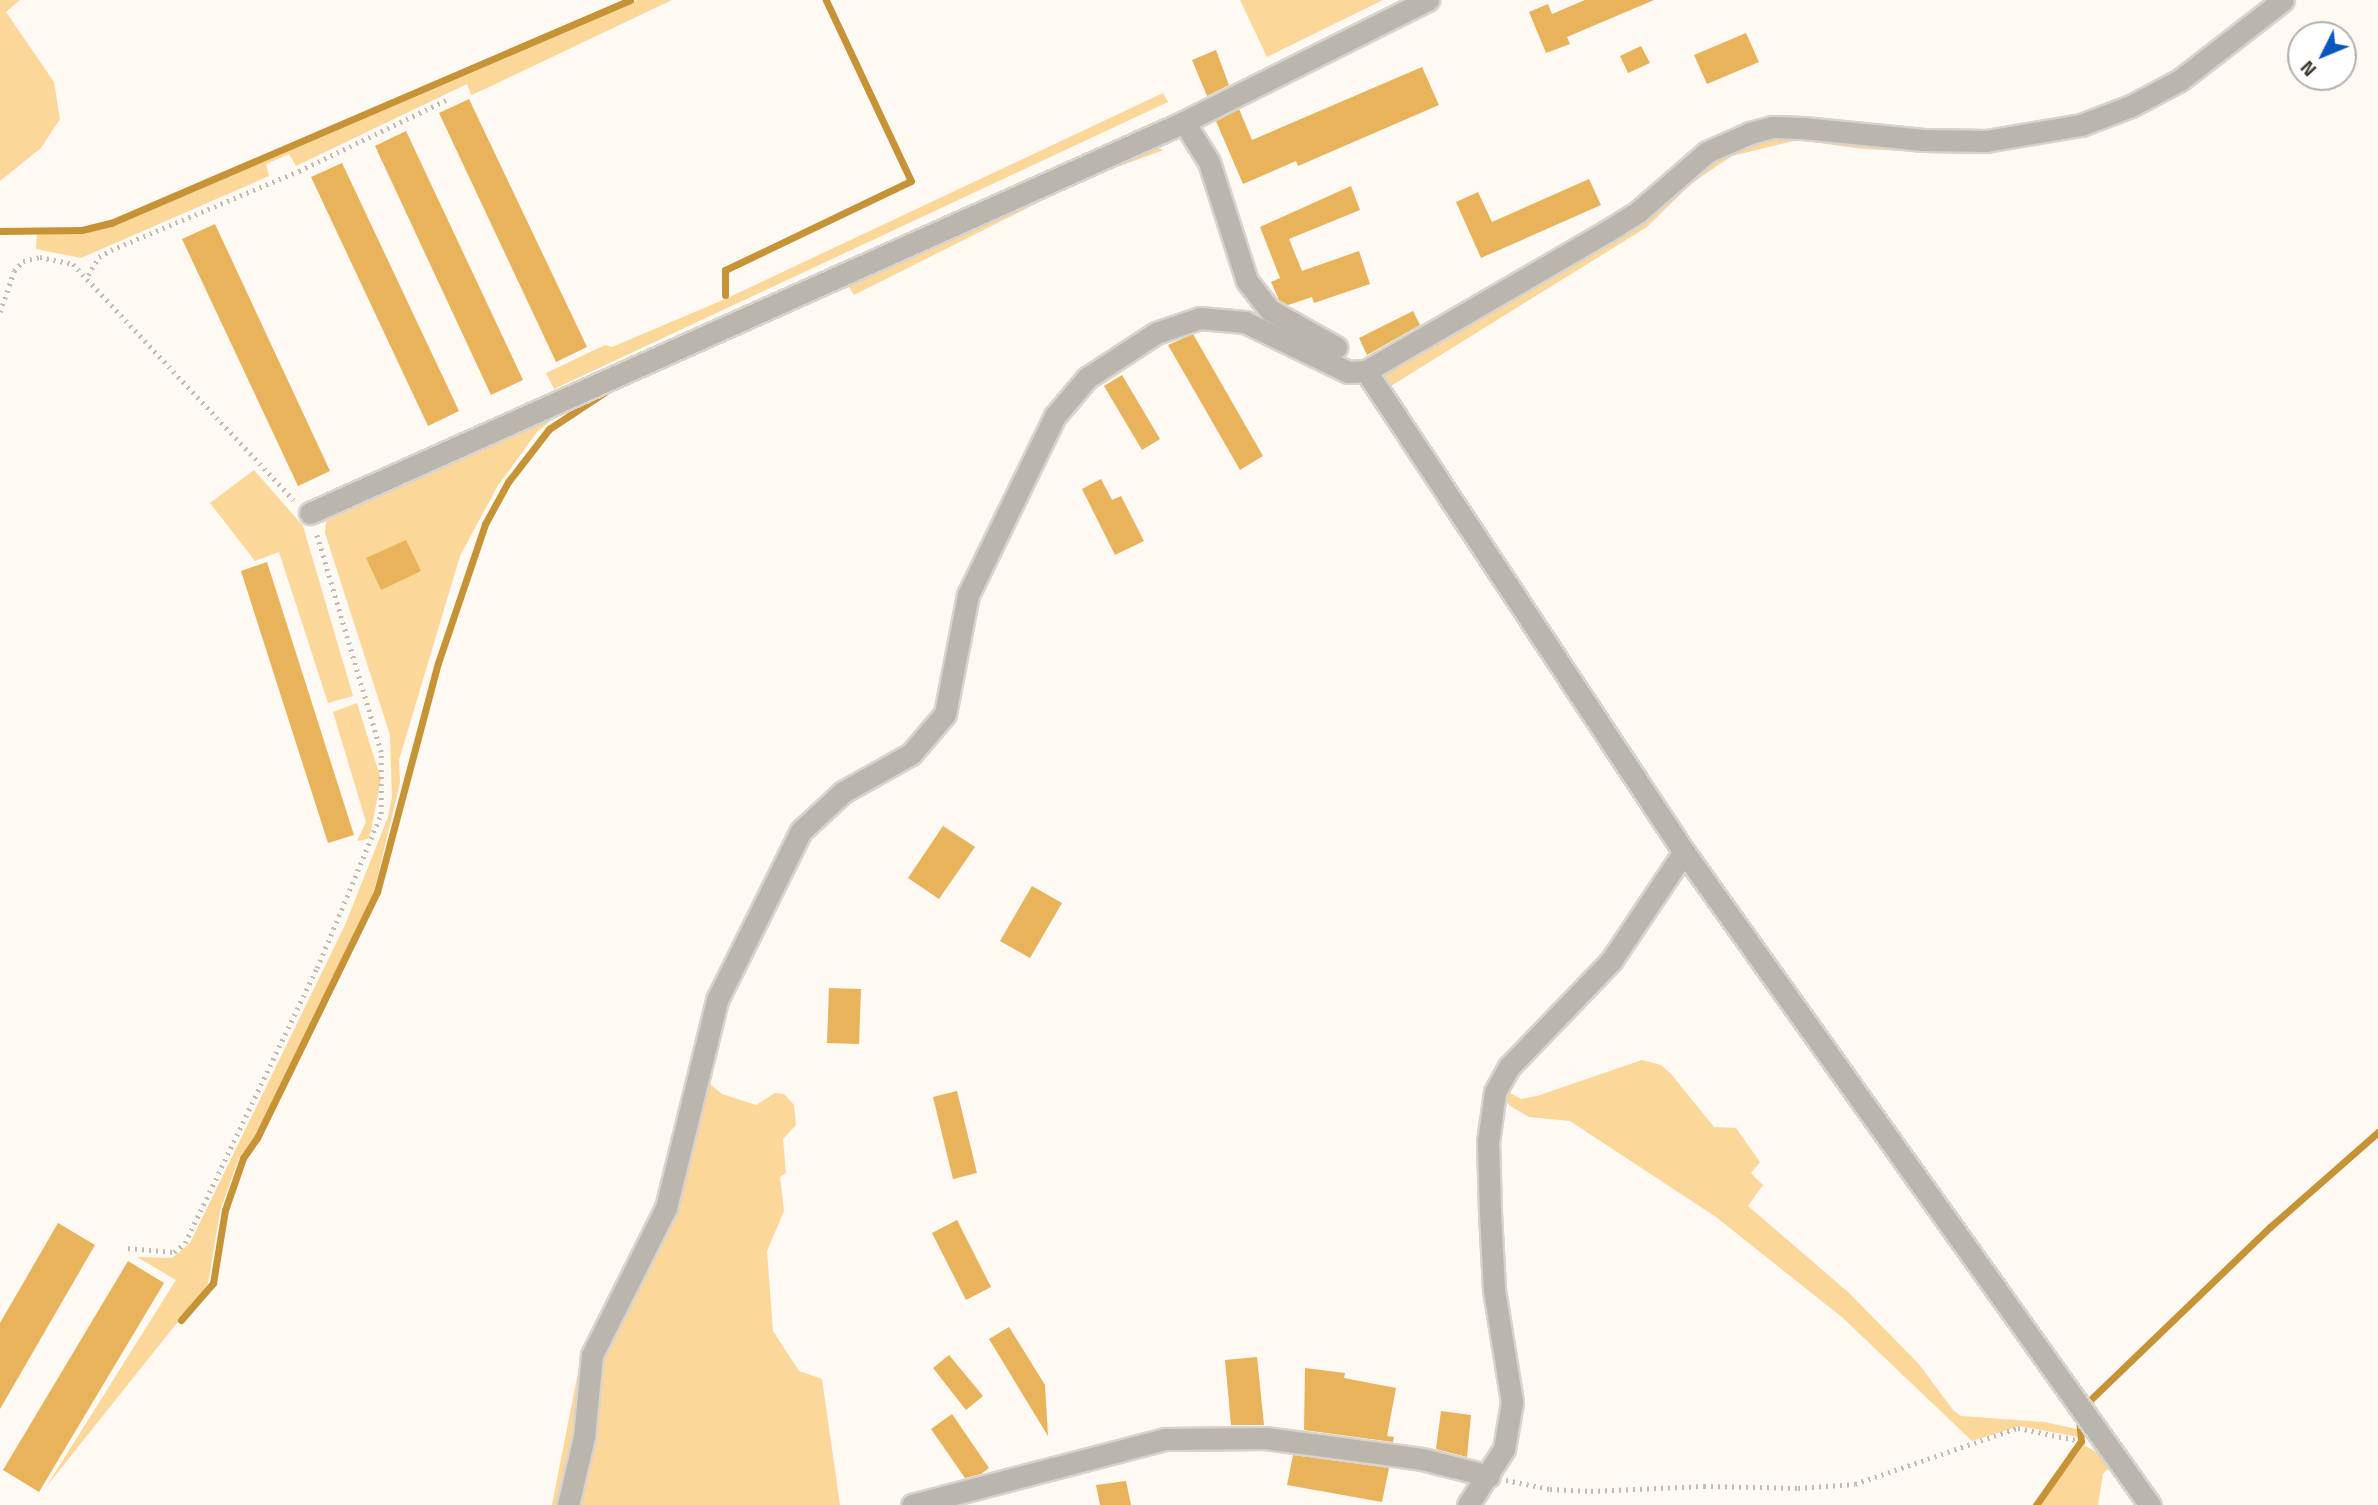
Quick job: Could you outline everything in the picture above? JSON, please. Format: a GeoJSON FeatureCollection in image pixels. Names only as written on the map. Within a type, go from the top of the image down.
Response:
{"type":"FeatureCollection","features":[{"type":"Feature","properties":{"kind":"street"},"geometry":{"type":"LineString","coordinates":[[310,513],[1184,122],[1398,7],[1428,0]]}},
{"type":"Feature","properties":{"kind":"street"},"geometry":{"type":"LineString","coordinates":[[568,1505],[584,1437],[592,1355],[666,1208],[717,1000],[801,831],[843,792],[911,754],[945,714],[968,596],[1068,396],[1156,333],[1200,318],[1245,322],[1348,372],[1366,371],[1606,232],[1639,211],[1707,152],[1750,133],[1772,127],[1803,128],[1923,140],[1986,141],[2081,125],[2131,106],[2180,79],[2283,0]]}},
{"type":"Feature","properties":{"kind":"street"},"geometry":{"type":"LineString","coordinates":[[1184,122],[1209,162],[1247,281],[1270,310],[1336,347]]}},
{"type":"Feature","properties":{"kind":"street"},"geometry":{"type":"LineString","coordinates":[[1366,371],[1684,852],[2150,1505]]}},
{"type":"Feature","properties":{"kind":"street"},"geometry":{"type":"LineString","coordinates":[[1468,1505],[1504,1449],[1512,1402],[1494,1289],[1488,1142],[1495,1092],[1509,1067],[1611,961],[1684,852]]}},
{"type":"Feature","properties":{"kind":"street"},"geometry":{"type":"LineString","coordinates":[[912,1505],[1165,1438],[1265,1438],[1422,1459],[1489,1476]]}},
{"type":"Feature","properties":{"kind":"path"},"geometry":{"type":"LineString","coordinates":[[88,275],[99,257],[111,250],[299,172],[448,99]]}},
{"type":"Feature","properties":{"kind":"path"},"geometry":{"type":"LineString","coordinates":[[0,312],[14,271],[23,261],[57,259],[88,275],[283,491],[310,513],[381,752],[381,814],[317,968],[185,1243],[174,1252],[128,1248]]}},
{"type":"Feature","properties":{"kind":"path"},"geometry":{"type":"LineString","coordinates":[[1489,1476],[1550,1489],[1798,1489],[1855,1484],[2018,1428],[2081,1441]]}},
{"type":"Feature","properties":{"kind":"shaded area"},"geometry":{"type":"Polygon","coordinates":[[[0,0],[20,0],[6,12],[54,82],[60,119],[41,148],[0,181],[0,0]]]}},
{"type":"Feature","properties":{"kind":"shaded area"},"geometry":{"type":"Polygon","coordinates":[[[638,0],[672,0],[471,95],[467,84],[296,166],[289,154],[266,164],[269,176],[81,258],[36,249],[37,233],[84,234],[110,226],[638,0]]]}},
{"type":"Feature","properties":{"kind":"shaded area"},"geometry":{"type":"Polygon","coordinates":[[[1240,0],[1383,0],[1267,57],[1240,0]]]}},
{"type":"Feature","properties":{"kind":"shaded area"},"geometry":{"type":"Polygon","coordinates":[[[1163,93],[1168,102],[554,389],[546,373],[605,345],[612,347],[723,300],[1163,93]]]}},
{"type":"Feature","properties":{"kind":"shaded area"},"geometry":{"type":"Polygon","coordinates":[[[1774,131],[2070,136],[2019,148],[1954,153],[1862,149],[1798,140],[1732,156],[1692,183],[1647,227],[1386,389],[1379,370],[1707,158],[1774,131]]]}},
{"type":"Feature","properties":{"kind":"shaded area"},"geometry":{"type":"Polygon","coordinates":[[[1143,145],[1164,150],[1087,178],[854,295],[844,279],[1143,145]]]}},
{"type":"Feature","properties":{"kind":"shaded area"},"geometry":{"type":"Polygon","coordinates":[[[561,412],[537,432],[497,487],[460,556],[399,760],[400,783],[373,895],[255,1138],[239,1158],[220,1211],[208,1284],[46,1487],[176,1280],[137,1257],[172,1258],[190,1243],[345,925],[388,817],[392,797],[390,735],[325,533],[326,521],[561,412]]]}},
{"type":"Feature","properties":{"kind":"shaded area"},"geometry":{"type":"Polygon","coordinates":[[[254,470],[303,526],[353,696],[328,703],[279,552],[255,561],[210,503],[254,470]]]}},
{"type":"Feature","properties":{"kind":"shaded area"},"geometry":{"type":"Polygon","coordinates":[[[357,703],[381,779],[368,839],[357,841],[366,822],[333,712],[357,703]]]}},
{"type":"Feature","properties":{"kind":"shaded area"},"geometry":{"type":"Polygon","coordinates":[[[1642,1060],[1661,1065],[1672,1075],[1714,1127],[1736,1128],[1760,1162],[1751,1173],[1763,1185],[1748,1206],[1848,1292],[1918,1363],[1953,1410],[1961,1416],[2044,1422],[2077,1429],[2078,1437],[2020,1426],[1972,1441],[1843,1318],[1716,1217],[1570,1121],[1529,1117],[1510,1106],[1500,1094],[1503,1089],[1521,1099],[1537,1096],[1642,1060]]]}},
{"type":"Feature","properties":{"kind":"shaded area"},"geometry":{"type":"Polygon","coordinates":[[[704,1079],[722,1094],[756,1105],[775,1093],[784,1094],[794,1105],[796,1125],[783,1139],[786,1173],[780,1177],[784,1211],[767,1251],[773,1331],[799,1371],[822,1379],[840,1505],[574,1505],[597,1367],[629,1292],[704,1079]]]}},
{"type":"Feature","properties":{"kind":"shaded area"},"geometry":{"type":"Polygon","coordinates":[[[664,1186],[656,1215],[606,1311],[563,1505],[552,1505],[582,1352],[664,1186]]]}},
{"type":"Feature","properties":{"kind":"shaded area"},"geometry":{"type":"Polygon","coordinates":[[[2084,1445],[2114,1462],[2103,1474],[2098,1505],[2040,1505],[2084,1445]]]}},
{"type":"Feature","properties":{"kind":"building"},"geometry":{"type":"Polygon","coordinates":[[[1585,0],[1654,0],[1567,37],[1570,44],[1546,53],[1529,12],[1548,4],[1552,14],[1585,0]]]}},
{"type":"Feature","properties":{"kind":"building"},"geometry":{"type":"Polygon","coordinates":[[[1746,33],[1759,62],[1707,84],[1694,55],[1746,33]]]}},
{"type":"Feature","properties":{"kind":"building"},"geometry":{"type":"Polygon","coordinates":[[[1641,46],[1650,63],[1628,73],[1620,56],[1641,46]]]}},
{"type":"Feature","properties":{"kind":"building"},"geometry":{"type":"Polygon","coordinates":[[[1216,50],[1229,85],[1207,96],[1192,60],[1216,50]]]}},
{"type":"Feature","properties":{"kind":"building"},"geometry":{"type":"Polygon","coordinates":[[[1422,67],[1439,105],[1298,166],[1296,161],[1243,184],[1216,121],[1239,109],[1252,140],[1422,67]]]}},
{"type":"Feature","properties":{"kind":"building"},"geometry":{"type":"Polygon","coordinates":[[[469,99],[587,347],[556,362],[439,113],[469,99]]]}},
{"type":"Feature","properties":{"kind":"building"},"geometry":{"type":"Polygon","coordinates":[[[406,131],[523,380],[491,395],[375,146],[406,131]]]}},
{"type":"Feature","properties":{"kind":"building"},"geometry":{"type":"Polygon","coordinates":[[[342,163],[459,411],[428,426],[311,177],[342,163]]]}},
{"type":"Feature","properties":{"kind":"building"},"geometry":{"type":"Polygon","coordinates":[[[1589,179],[1601,205],[1481,258],[1456,202],[1478,192],[1492,222],[1589,179]]]}},
{"type":"Feature","properties":{"kind":"building"},"geometry":{"type":"Polygon","coordinates":[[[1351,186],[1360,210],[1289,239],[1302,271],[1359,251],[1370,284],[1314,303],[1312,297],[1288,305],[1279,300],[1271,282],[1280,278],[1260,227],[1351,186]]]}},
{"type":"Feature","properties":{"kind":"building"},"geometry":{"type":"Polygon","coordinates":[[[215,224],[330,471],[298,486],[182,239],[215,224]]]}},
{"type":"Feature","properties":{"kind":"building"},"geometry":{"type":"Polygon","coordinates":[[[1413,311],[1420,325],[1367,355],[1359,338],[1413,311]]]}},
{"type":"Feature","properties":{"kind":"building"},"geometry":{"type":"Polygon","coordinates":[[[1193,334],[1263,456],[1240,470],[1168,345],[1193,334]]]}},
{"type":"Feature","properties":{"kind":"building"},"geometry":{"type":"Polygon","coordinates":[[[1122,375],[1160,439],[1142,450],[1104,386],[1122,375]]]}},
{"type":"Feature","properties":{"kind":"building"},"geometry":{"type":"Polygon","coordinates":[[[1101,479],[1112,500],[1121,496],[1144,541],[1115,555],[1082,489],[1101,479]]]}},
{"type":"Feature","properties":{"kind":"building"},"geometry":{"type":"Polygon","coordinates":[[[406,540],[421,571],[381,590],[366,558],[406,540]]]}},
{"type":"Feature","properties":{"kind":"building"},"geometry":{"type":"Polygon","coordinates":[[[267,562],[354,835],[328,843],[241,571],[267,562]]]}},
{"type":"Feature","properties":{"kind":"building"},"geometry":{"type":"Polygon","coordinates":[[[943,826],[975,847],[939,899],[908,878],[943,826]]]}},
{"type":"Feature","properties":{"kind":"building"},"geometry":{"type":"Polygon","coordinates":[[[1032,886],[1062,903],[1030,958],[1000,941],[1032,886]]]}},
{"type":"Feature","properties":{"kind":"building"},"geometry":{"type":"Polygon","coordinates":[[[829,988],[861,989],[859,1044],[827,1043],[829,988]]]}},
{"type":"Feature","properties":{"kind":"building"},"geometry":{"type":"Polygon","coordinates":[[[957,1091],[977,1173],[953,1179],[933,1097],[957,1091]]]}},
{"type":"Feature","properties":{"kind":"building"},"geometry":{"type":"Polygon","coordinates":[[[957,1220],[991,1287],[966,1300],[932,1233],[957,1220]]]}},
{"type":"Feature","properties":{"kind":"building"},"geometry":{"type":"Polygon","coordinates":[[[58,1223],[95,1245],[0,1409],[0,1323],[58,1223]]]}},
{"type":"Feature","properties":{"kind":"building"},"geometry":{"type":"Polygon","coordinates":[[[128,1261],[164,1283],[39,1492],[3,1470],[128,1261]]]}},
{"type":"Feature","properties":{"kind":"building"},"geometry":{"type":"Polygon","coordinates":[[[1009,1327],[1045,1385],[1048,1436],[989,1339],[1009,1327]]]}},
{"type":"Feature","properties":{"kind":"building"},"geometry":{"type":"Polygon","coordinates":[[[949,1355],[983,1396],[966,1410],[933,1368],[949,1355]]]}},
{"type":"Feature","properties":{"kind":"building"},"geometry":{"type":"Polygon","coordinates":[[[1257,1357],[1264,1425],[1231,1425],[1225,1360],[1257,1357]]]}},
{"type":"Feature","properties":{"kind":"building"},"geometry":{"type":"Polygon","coordinates":[[[1305,1368],[1345,1373],[1344,1378],[1396,1388],[1387,1436],[1394,1437],[1393,1442],[1304,1430],[1305,1368]]]}},
{"type":"Feature","properties":{"kind":"building"},"geometry":{"type":"Polygon","coordinates":[[[1441,1411],[1471,1415],[1467,1457],[1436,1449],[1441,1411]]]}},
{"type":"Feature","properties":{"kind":"building"},"geometry":{"type":"Polygon","coordinates":[[[952,1414],[989,1468],[981,1474],[965,1478],[931,1429],[952,1414]]]}},
{"type":"Feature","properties":{"kind":"building"},"geometry":{"type":"Polygon","coordinates":[[[1293,1455],[1389,1468],[1382,1502],[1287,1485],[1293,1455]]]}},
{"type":"Feature","properties":{"kind":"building"},"geometry":{"type":"Polygon","coordinates":[[[1126,1481],[1131,1505],[1100,1505],[1096,1485],[1126,1481]]]}},
{"type":"Feature","properties":{"kind":"waterway"},"geometry":{"type":"LineString","coordinates":[[0,231],[82,230],[111,223],[630,0]]}},
{"type":"Feature","properties":{"kind":"waterway"},"geometry":{"type":"LineString","coordinates":[[725,295],[725,270],[911,181],[826,0]]}},
{"type":"Feature","properties":{"kind":"waterway"},"geometry":{"type":"LineString","coordinates":[[181,1320],[213,1283],[225,1210],[243,1158],[257,1138],[377,892],[438,663],[485,524],[508,482],[549,429],[605,392]]}},
{"type":"Feature","properties":{"kind":"waterway"},"geometry":{"type":"LineString","coordinates":[[2088,1402],[2270,1227],[2378,1132]]}},
{"type":"Feature","properties":{"kind":"waterway"},"geometry":{"type":"LineString","coordinates":[[2036,1505],[2081,1441],[2079,1416]]}}]}
